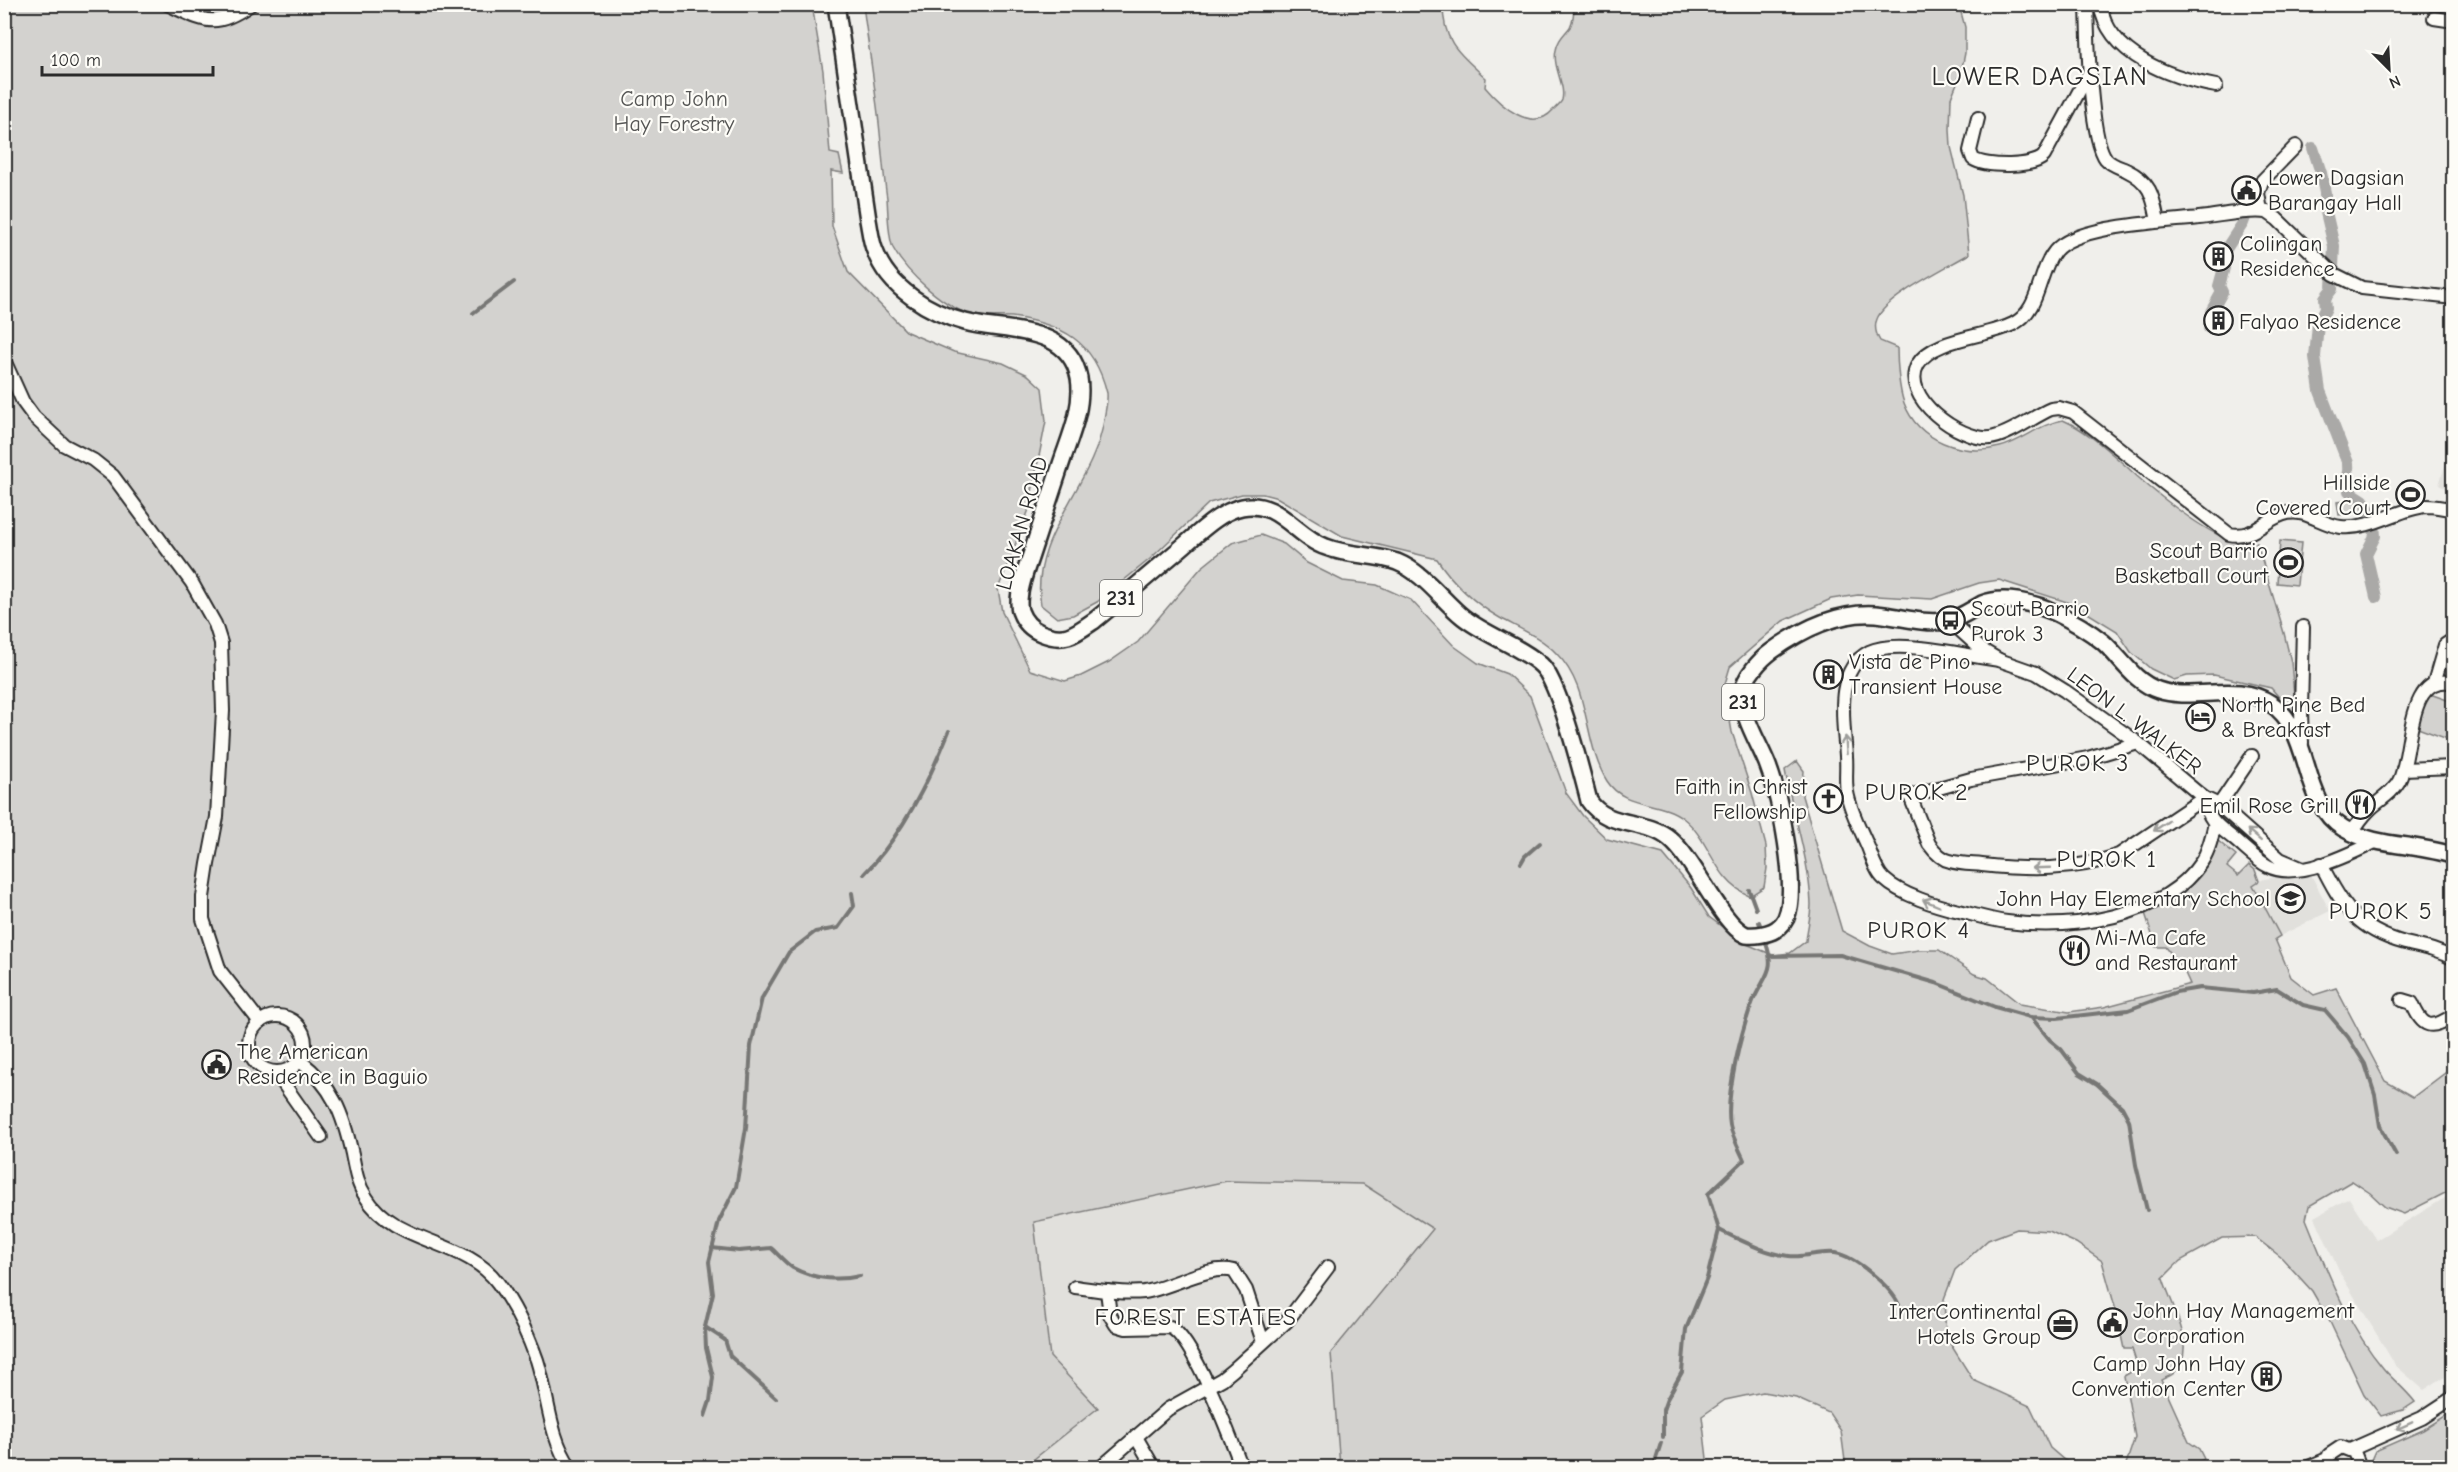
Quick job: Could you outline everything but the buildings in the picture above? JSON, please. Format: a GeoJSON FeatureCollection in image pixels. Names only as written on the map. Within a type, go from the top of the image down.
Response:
{"type":"FeatureCollection","features":[{"type":"Feature","properties":{"kind":"main road","name":"LOAKAN ROAD"},"geometry":{"type":"LineString","coordinates":[[836,4],[868,220],[875,252],[885,271],[911,297],[940,314],[966,323],[1036,334],[1053,341],[1065,351],[1078,377],[1078,411],[1024,577],[1020,609],[1032,630],[1054,638],[1075,634],[1212,523],[1242,507],[1257,506],[1274,511],[1324,547],[1394,561],[1421,576],[1448,604],[1480,630],[1542,665],[1558,695],[1589,801],[1595,811],[1604,817],[1661,832],[1682,851],[1732,925],[1746,935],[1762,934],[1781,924],[1786,917],[1791,898],[1791,878],[1769,768],[1744,708],[1743,689],[1748,678],[1770,652],[1812,627],[1843,616],[1883,614],[1919,622],[1950,621],[1993,600],[2017,602],[2053,611],[2081,626],[2103,642],[2143,684],[2161,691],[2191,694],[2248,694],[2266,700],[2278,708],[2289,721],[2326,811],[2341,826],[2352,833],[2377,841],[2433,849],[2454,856]]}},
{"type":"Feature","properties":{"kind":"street"},"geometry":{"type":"LineString","coordinates":[[167,4],[213,22],[233,16],[251,4]]}},
{"type":"Feature","properties":{"kind":"street"},"geometry":{"type":"LineString","coordinates":[[2087,4],[2089,73],[2102,151],[2110,164],[2145,182],[2154,202],[2158,221]]}},
{"type":"Feature","properties":{"kind":"street"},"geometry":{"type":"LineString","coordinates":[[2100,4],[2102,16],[2114,35],[2131,52],[2161,70],[2181,78],[2216,86]]}},
{"type":"Feature","properties":{"kind":"street"},"geometry":{"type":"LineString","coordinates":[[2434,18],[2454,21]]}},
{"type":"Feature","properties":{"kind":"street"},"geometry":{"type":"LineString","coordinates":[[1978,118],[1970,151],[1973,159],[1984,164],[2019,164],[2037,161],[2044,156],[2056,130],[2089,73]]}},
{"type":"Feature","properties":{"kind":"street"},"geometry":{"type":"LineString","coordinates":[[2261,211],[2258,193],[2262,181],[2296,146]]}},
{"type":"Feature","properties":{"kind":"street"},"geometry":{"type":"LineString","coordinates":[[2454,298],[2362,288],[2334,274],[2277,219],[2261,211],[2158,221],[2093,233],[2062,244],[2051,258],[2026,314],[2019,320],[1984,334],[1950,343],[1922,358],[1916,366],[1914,378],[1921,398],[1933,413],[1962,432],[1989,438],[2051,409],[2065,408],[2229,534],[2241,536],[2254,532],[2276,517],[2294,512],[2341,527],[2368,524],[2425,506],[2454,510]]}},
{"type":"Feature","properties":{"kind":"street"},"geometry":{"type":"LineString","coordinates":[[4,360],[23,402],[34,417],[64,445],[93,460],[113,476],[192,584],[215,624],[221,643],[223,711],[217,817],[206,875],[203,919],[214,959],[220,971],[260,1022]]}},
{"type":"Feature","properties":{"kind":"street","name":"LEON L. WALKER"},"geometry":{"type":"LineString","coordinates":[[1950,621],[1982,650],[1999,660],[2036,673],[2138,743],[2204,798],[2219,805],[2280,859],[2301,868]]}},
{"type":"Feature","properties":{"kind":"street"},"geometry":{"type":"LineString","coordinates":[[2302,750],[2303,627]]}},
{"type":"Feature","properties":{"kind":"street"},"geometry":{"type":"LineString","coordinates":[[2434,683],[2445,645],[2454,639]]}},
{"type":"Feature","properties":{"kind":"street"},"geometry":{"type":"LineString","coordinates":[[1999,660],[1931,650],[1881,647],[1862,657],[1850,673],[1843,701],[1847,791],[1874,862],[1884,880],[1942,908],[1988,919],[2037,924],[2088,922],[2143,907],[2179,885],[2205,856],[2215,823]]}},
{"type":"Feature","properties":{"kind":"street"},"geometry":{"type":"LineString","coordinates":[[2352,833],[2370,809],[2398,782],[2419,702],[2428,687],[2434,683],[2454,683]]}},
{"type":"Feature","properties":{"kind":"street"},"geometry":{"type":"LineString","coordinates":[[2138,743],[2088,758],[1971,779],[1910,796],[1929,844],[1934,851],[1948,861],[2036,869],[2104,861],[2119,855],[2204,798]]}},
{"type":"Feature","properties":{"kind":"street"},"geometry":{"type":"LineString","coordinates":[[2219,805],[2252,756]]}},
{"type":"Feature","properties":{"kind":"street"},"geometry":{"type":"LineString","coordinates":[[2403,769],[2454,767]]}},
{"type":"Feature","properties":{"kind":"street","name":"LEON L. WALKER"},"geometry":{"type":"LineString","coordinates":[[2204,798],[2207,815],[2268,866],[2288,870],[2321,864],[2343,858],[2377,841]]}},
{"type":"Feature","properties":{"kind":"street"},"geometry":{"type":"LineString","coordinates":[[2321,864],[2343,904],[2368,928],[2378,934],[2454,958]]}},
{"type":"Feature","properties":{"kind":"street"},"geometry":{"type":"LineString","coordinates":[[2402,1000],[2412,1003],[2418,1017],[2425,1024],[2433,1026],[2454,1015]]}},
{"type":"Feature","properties":{"kind":"street"},"geometry":{"type":"LineString","coordinates":[[269,1017],[289,1018],[297,1024],[306,1042],[305,1052],[300,1061],[285,1071],[265,1070],[256,1063],[250,1053],[249,1042],[252,1031],[260,1022],[269,1017]]}},
{"type":"Feature","properties":{"kind":"street"},"geometry":{"type":"LineString","coordinates":[[300,1061],[326,1085],[338,1105],[356,1175],[372,1205],[382,1215],[405,1229],[486,1269],[514,1306],[537,1360],[559,1446],[571,1467]]}},
{"type":"Feature","properties":{"kind":"street"},"geometry":{"type":"LineString","coordinates":[[276,1072],[321,1137]]}},
{"type":"Feature","properties":{"kind":"street"},"geometry":{"type":"LineString","coordinates":[[1100,1467],[1167,1409],[1228,1374],[1299,1307],[1328,1267]]}},
{"type":"Feature","properties":{"kind":"street"},"geometry":{"type":"LineString","coordinates":[[1075,1287],[1142,1292],[1161,1289],[1217,1270],[1234,1271],[1246,1290],[1263,1342]]}},
{"type":"Feature","properties":{"kind":"street"},"geometry":{"type":"LineString","coordinates":[[1107,1291],[1110,1315],[1116,1325],[1126,1329],[1161,1326],[1178,1331],[1208,1387],[1242,1467]]}},
{"type":"Feature","properties":{"kind":"street"},"geometry":{"type":"LineString","coordinates":[[2306,1467],[2327,1463],[2336,1449],[2350,1450],[2422,1418],[2454,1397]]}},
{"type":"Feature","properties":{"kind":"street"},"geometry":{"type":"LineString","coordinates":[[1136,1437],[1154,1467]]}},
{"type":"Feature","properties":{"kind":"street"},"geometry":{"type":"LineString","coordinates":[[2350,1450],[2356,1457],[2357,1467]]}},
{"type":"Feature","properties":{"kind":"shaded area"},"geometry":{"type":"Polygon","coordinates":[[[2453,445],[2453,492],[2439,485],[2453,445]]]}},
{"type":"Feature","properties":{"kind":"shaded area","name":"John Hay Elementary School"},"geometry":{"type":"Polygon","coordinates":[[[2310,873],[2330,911],[2280,936],[2253,884],[2264,879],[2310,873]]]}},
{"type":"Feature","properties":{"kind":"shaded area"},"geometry":{"type":"Polygon","coordinates":[[[1227,1181],[1363,1184],[1433,1229],[1331,1353],[1340,1467],[1024,1468],[1098,1408],[1050,1357],[1033,1222],[1227,1181]]]}},
{"type":"Feature","properties":{"kind":"shaded area"},"geometry":{"type":"Polygon","coordinates":[[[2453,1193],[2453,1378],[2450,1373],[2424,1390],[2395,1365],[2339,1271],[2315,1217],[2349,1198],[2376,1240],[2453,1193]]]}},
{"type":"Feature","properties":{"kind":"green space","name":"Camp John Hay Forestry"},"geometry":{"type":"Polygon","coordinates":[[[5,5],[812,5],[823,71],[830,153],[839,155],[843,173],[831,171],[832,226],[848,272],[907,332],[954,352],[1003,363],[1028,375],[1042,388],[1046,421],[1028,512],[998,589],[1002,612],[1030,670],[1065,681],[1109,662],[1138,642],[1201,568],[1232,543],[1261,535],[1284,544],[1307,563],[1343,581],[1377,585],[1411,600],[1454,646],[1478,663],[1507,674],[1530,696],[1566,793],[1583,816],[1607,839],[1663,854],[1691,888],[1709,917],[1744,943],[1773,955],[1790,953],[1806,941],[1811,909],[1810,887],[1785,770],[1797,761],[1804,771],[1802,796],[1842,931],[1870,946],[1892,954],[1939,950],[1974,974],[1987,978],[2020,1004],[2069,1012],[2104,1007],[2190,984],[2184,971],[2166,947],[2156,947],[2145,913],[2201,870],[2211,859],[2217,840],[2236,856],[2227,867],[2238,876],[2249,865],[2255,870],[2259,881],[2253,885],[2280,936],[2275,939],[2291,977],[2314,995],[2336,988],[2385,1081],[2413,1097],[2453,1067],[2453,1189],[2404,1214],[2385,1207],[2352,1181],[2309,1206],[2306,1219],[2339,1296],[2359,1334],[2383,1368],[2415,1402],[2403,1410],[2381,1416],[2364,1394],[2330,1322],[2312,1291],[2282,1258],[2255,1237],[2222,1238],[2180,1261],[2163,1278],[2181,1327],[2184,1352],[2181,1363],[2174,1373],[2161,1380],[2189,1442],[2199,1449],[2204,1459],[2190,1467],[2125,1467],[2135,1437],[2124,1376],[2138,1368],[2132,1349],[2124,1349],[2102,1261],[2076,1243],[2049,1231],[2017,1229],[1988,1240],[1955,1270],[1944,1299],[1946,1337],[1973,1380],[2030,1406],[2050,1448],[2064,1460],[2082,1467],[1855,1467],[1845,1461],[1841,1431],[1829,1413],[1796,1398],[1763,1392],[1725,1400],[1702,1416],[1708,1467],[1340,1467],[1331,1353],[1433,1229],[1363,1184],[1227,1181],[1034,1222],[1050,1357],[1098,1408],[1024,1467],[5,1468],[5,5]]]}},
{"type":"Feature","properties":{"kind":"green space"},"geometry":{"type":"Polygon","coordinates":[[[863,5],[1443,5],[1446,29],[1450,38],[1461,54],[1486,78],[1485,87],[1508,109],[1526,118],[1536,119],[1545,117],[1562,100],[1563,94],[1555,56],[1560,40],[1571,25],[1574,5],[1959,5],[1965,27],[1965,53],[1961,73],[1951,98],[1950,129],[1951,147],[1963,195],[1969,254],[1904,292],[1882,310],[1877,319],[1876,330],[1880,341],[1897,348],[1904,403],[1920,427],[1931,436],[1943,443],[1971,450],[2000,447],[2046,425],[2063,420],[2097,441],[2160,496],[2201,525],[2229,539],[2257,543],[2291,662],[2296,717],[2271,688],[2214,675],[2187,676],[2174,680],[2151,669],[2131,652],[2117,631],[2073,604],[1999,580],[1979,583],[1932,599],[1858,595],[1831,599],[1783,621],[1730,667],[1724,687],[1732,732],[1766,846],[1767,868],[1764,887],[1750,896],[1728,880],[1700,837],[1683,818],[1664,808],[1632,800],[1614,790],[1599,766],[1576,683],[1568,668],[1544,643],[1500,618],[1473,599],[1457,584],[1437,559],[1342,536],[1278,498],[1263,494],[1242,494],[1209,503],[1150,559],[1097,602],[1073,615],[1057,618],[1041,605],[1040,580],[1044,557],[1098,444],[1107,393],[1094,360],[1073,338],[1061,330],[1030,320],[1012,317],[980,317],[964,312],[928,289],[899,258],[891,243],[889,231],[878,111],[863,5]]]}},
{"type":"Feature","properties":{"kind":"green space"},"geometry":{"type":"Polygon","coordinates":[[[2358,500],[2362,502],[2364,512],[2339,515],[2337,502],[2358,500]]]}},
{"type":"Feature","properties":{"kind":"green space","name":"Scout Barrio Basketball Court"},"geometry":{"type":"Polygon","coordinates":[[[2280,541],[2301,543],[2297,585],[2277,583],[2280,541]]]}},
{"type":"Feature","properties":{"kind":"green space"},"geometry":{"type":"Polygon","coordinates":[[[2427,693],[2453,702],[2453,741],[2415,727],[2427,693]]]}},
{"type":"Feature","properties":{"kind":"green space"},"geometry":{"type":"Polygon","coordinates":[[[2220,812],[2263,850],[2262,852],[2259,852],[2218,817],[2220,812]]]}},
{"type":"Feature","properties":{"kind":"green space"},"geometry":{"type":"Polygon","coordinates":[[[2453,1411],[2453,1467],[2375,1467],[2371,1460],[2375,1451],[2423,1430],[2453,1411]]]}},
{"type":"Feature","properties":{"kind":"waterway"},"geometry":{"type":"LineString","coordinates":[[2313,148],[2321,173],[2325,208],[2334,246],[2332,289],[2325,298],[2326,308],[2318,324],[2315,357],[2320,391],[2348,463],[2349,491],[2363,500],[2372,514]]}},
{"type":"Feature","properties":{"kind":"waterway"},"geometry":{"type":"LineString","coordinates":[[2209,328],[2211,312],[2222,292],[2219,286],[2224,268],[2221,263],[2224,252],[2243,223],[2258,182]]}},
{"type":"Feature","properties":{"kind":"waterway"},"geometry":{"type":"LineString","coordinates":[[473,313],[514,282]]}},
{"type":"Feature","properties":{"kind":"waterway"},"geometry":{"type":"LineString","coordinates":[[2374,524],[2375,536],[2366,554],[2376,597]]}},
{"type":"Feature","properties":{"kind":"waterway"},"geometry":{"type":"LineString","coordinates":[[864,874],[890,843],[913,807],[933,769],[949,731]]}},
{"type":"Feature","properties":{"kind":"waterway"},"geometry":{"type":"LineString","coordinates":[[1521,863],[1525,856],[1540,843]]}},
{"type":"Feature","properties":{"kind":"waterway"},"geometry":{"type":"LineString","coordinates":[[1749,890],[1756,909]]}},
{"type":"Feature","properties":{"kind":"waterway"},"geometry":{"type":"LineString","coordinates":[[705,1416],[710,1401],[713,1377],[706,1348],[705,1327],[713,1293],[709,1262],[719,1221],[736,1187],[746,1128],[751,1046],[762,998],[789,952],[815,932],[838,928],[854,906],[852,893]]}},
{"type":"Feature","properties":{"kind":"waterway"},"geometry":{"type":"LineString","coordinates":[[1759,922],[1762,930]]}},
{"type":"Feature","properties":{"kind":"waterway"},"geometry":{"type":"LineString","coordinates":[[1663,1437],[1663,1410],[1682,1372],[1686,1329],[1707,1278],[1719,1230],[1708,1194],[1744,1160],[1730,1125],[1730,1097],[1744,1028],[1753,1001],[1770,965],[1764,937]]}},
{"type":"Feature","properties":{"kind":"waterway"},"geometry":{"type":"LineString","coordinates":[[1771,956],[1840,955],[1936,983],[1995,1007],[2030,1017],[2057,1018],[2128,1010],[2176,992],[2200,988],[2253,993],[2277,989],[2303,1005],[2325,1010],[2348,1037],[2365,1064],[2375,1095],[2380,1126],[2396,1155]]}},
{"type":"Feature","properties":{"kind":"waterway"},"geometry":{"type":"LineString","coordinates":[[2031,1017],[2050,1040],[2061,1049],[2079,1073],[2097,1084],[2122,1107],[2129,1120],[2136,1165],[2147,1210]]}},
{"type":"Feature","properties":{"kind":"waterway"},"geometry":{"type":"LineString","coordinates":[[1719,1230],[1753,1246],[1780,1254],[1795,1256],[1835,1253],[1843,1255],[1881,1281],[1899,1305]]}},
{"type":"Feature","properties":{"kind":"waterway"},"geometry":{"type":"LineString","coordinates":[[712,1248],[739,1251],[771,1248],[790,1266],[809,1275],[834,1279],[860,1276]]}},
{"type":"Feature","properties":{"kind":"waterway"},"geometry":{"type":"LineString","coordinates":[[705,1327],[725,1340],[730,1356],[776,1398]]}},
{"type":"Feature","properties":{"kind":"waterway"},"geometry":{"type":"LineString","coordinates":[[1653,1468],[1661,1443]]}},
{"type":"Feature","properties":{"kind":"place","name":"Lower Dagsian Barangay Hall"},"geometry":{"type":"Point","coordinates":[2247,190]}},
{"type":"Feature","properties":{"kind":"place","name":"Colingan Residence"},"geometry":{"type":"Point","coordinates":[2219,256]}},
{"type":"Feature","properties":{"kind":"place","name":"Falyao Residence"},"geometry":{"type":"Point","coordinates":[2218,321]}},
{"type":"Feature","properties":{"kind":"place","name":"Hillside Covered Court"},"geometry":{"type":"Point","coordinates":[2411,495]}},
{"type":"Feature","properties":{"kind":"place","name":"Scout Barrio Basketball Court"},"geometry":{"type":"Point","coordinates":[2289,563]}},
{"type":"Feature","properties":{"kind":"place","name":"Scout Barrio Purok 3"},"geometry":{"type":"Point","coordinates":[1950,621]}},
{"type":"Feature","properties":{"kind":"place","name":"Vista de Pino Transient House"},"geometry":{"type":"Point","coordinates":[1828,674]}},
{"type":"Feature","properties":{"kind":"place","name":"North Pine Bed & Breakfast"},"geometry":{"type":"Point","coordinates":[2200,717]}},
{"type":"Feature","properties":{"kind":"place","name":"Faith in Christ Fellowship"},"geometry":{"type":"Point","coordinates":[1828,799]}},
{"type":"Feature","properties":{"kind":"place","name":"Emil Rose Grill"},"geometry":{"type":"Point","coordinates":[2360,805]}},
{"type":"Feature","properties":{"kind":"place","name":"John Hay Elementary School"},"geometry":{"type":"Point","coordinates":[2291,898]}},
{"type":"Feature","properties":{"kind":"place","name":"Mi-Ma Cafe and Restaurant"},"geometry":{"type":"Point","coordinates":[2074,950]}},
{"type":"Feature","properties":{"kind":"place","name":"The American Residence in Baguio"},"geometry":{"type":"Point","coordinates":[216,1064]}},
{"type":"Feature","properties":{"kind":"place","name":"John Hay Management Corporation"},"geometry":{"type":"Point","coordinates":[2112,1323]}},
{"type":"Feature","properties":{"kind":"place","name":"InterContinental Hotels Group"},"geometry":{"type":"Point","coordinates":[2062,1324]}},
{"type":"Feature","properties":{"kind":"place","name":"Camp John Hay Convention Center"},"geometry":{"type":"Point","coordinates":[2266,1376]}},
{"type":"Feature","properties":{"kind":"district","name":"LOWER DAGSIAN"},"geometry":{"type":"Point","coordinates":[2040,76]}},
{"type":"Feature","properties":{"kind":"district","name":"PUROK 3"},"geometry":{"type":"Point","coordinates":[2078,763]}},
{"type":"Feature","properties":{"kind":"district","name":"PUROK 2"},"geometry":{"type":"Point","coordinates":[1917,792]}},
{"type":"Feature","properties":{"kind":"district","name":"PUROK 1"},"geometry":{"type":"Point","coordinates":[2107,859]}},
{"type":"Feature","properties":{"kind":"district","name":"PUROK 5"},"geometry":{"type":"Point","coordinates":[2381,911]}},
{"type":"Feature","properties":{"kind":"district","name":"PUROK 4"},"geometry":{"type":"Point","coordinates":[1919,930]}},
{"type":"Feature","properties":{"kind":"district","name":"FOREST ESTATES"},"geometry":{"type":"Point","coordinates":[1196,1317]}}]}
